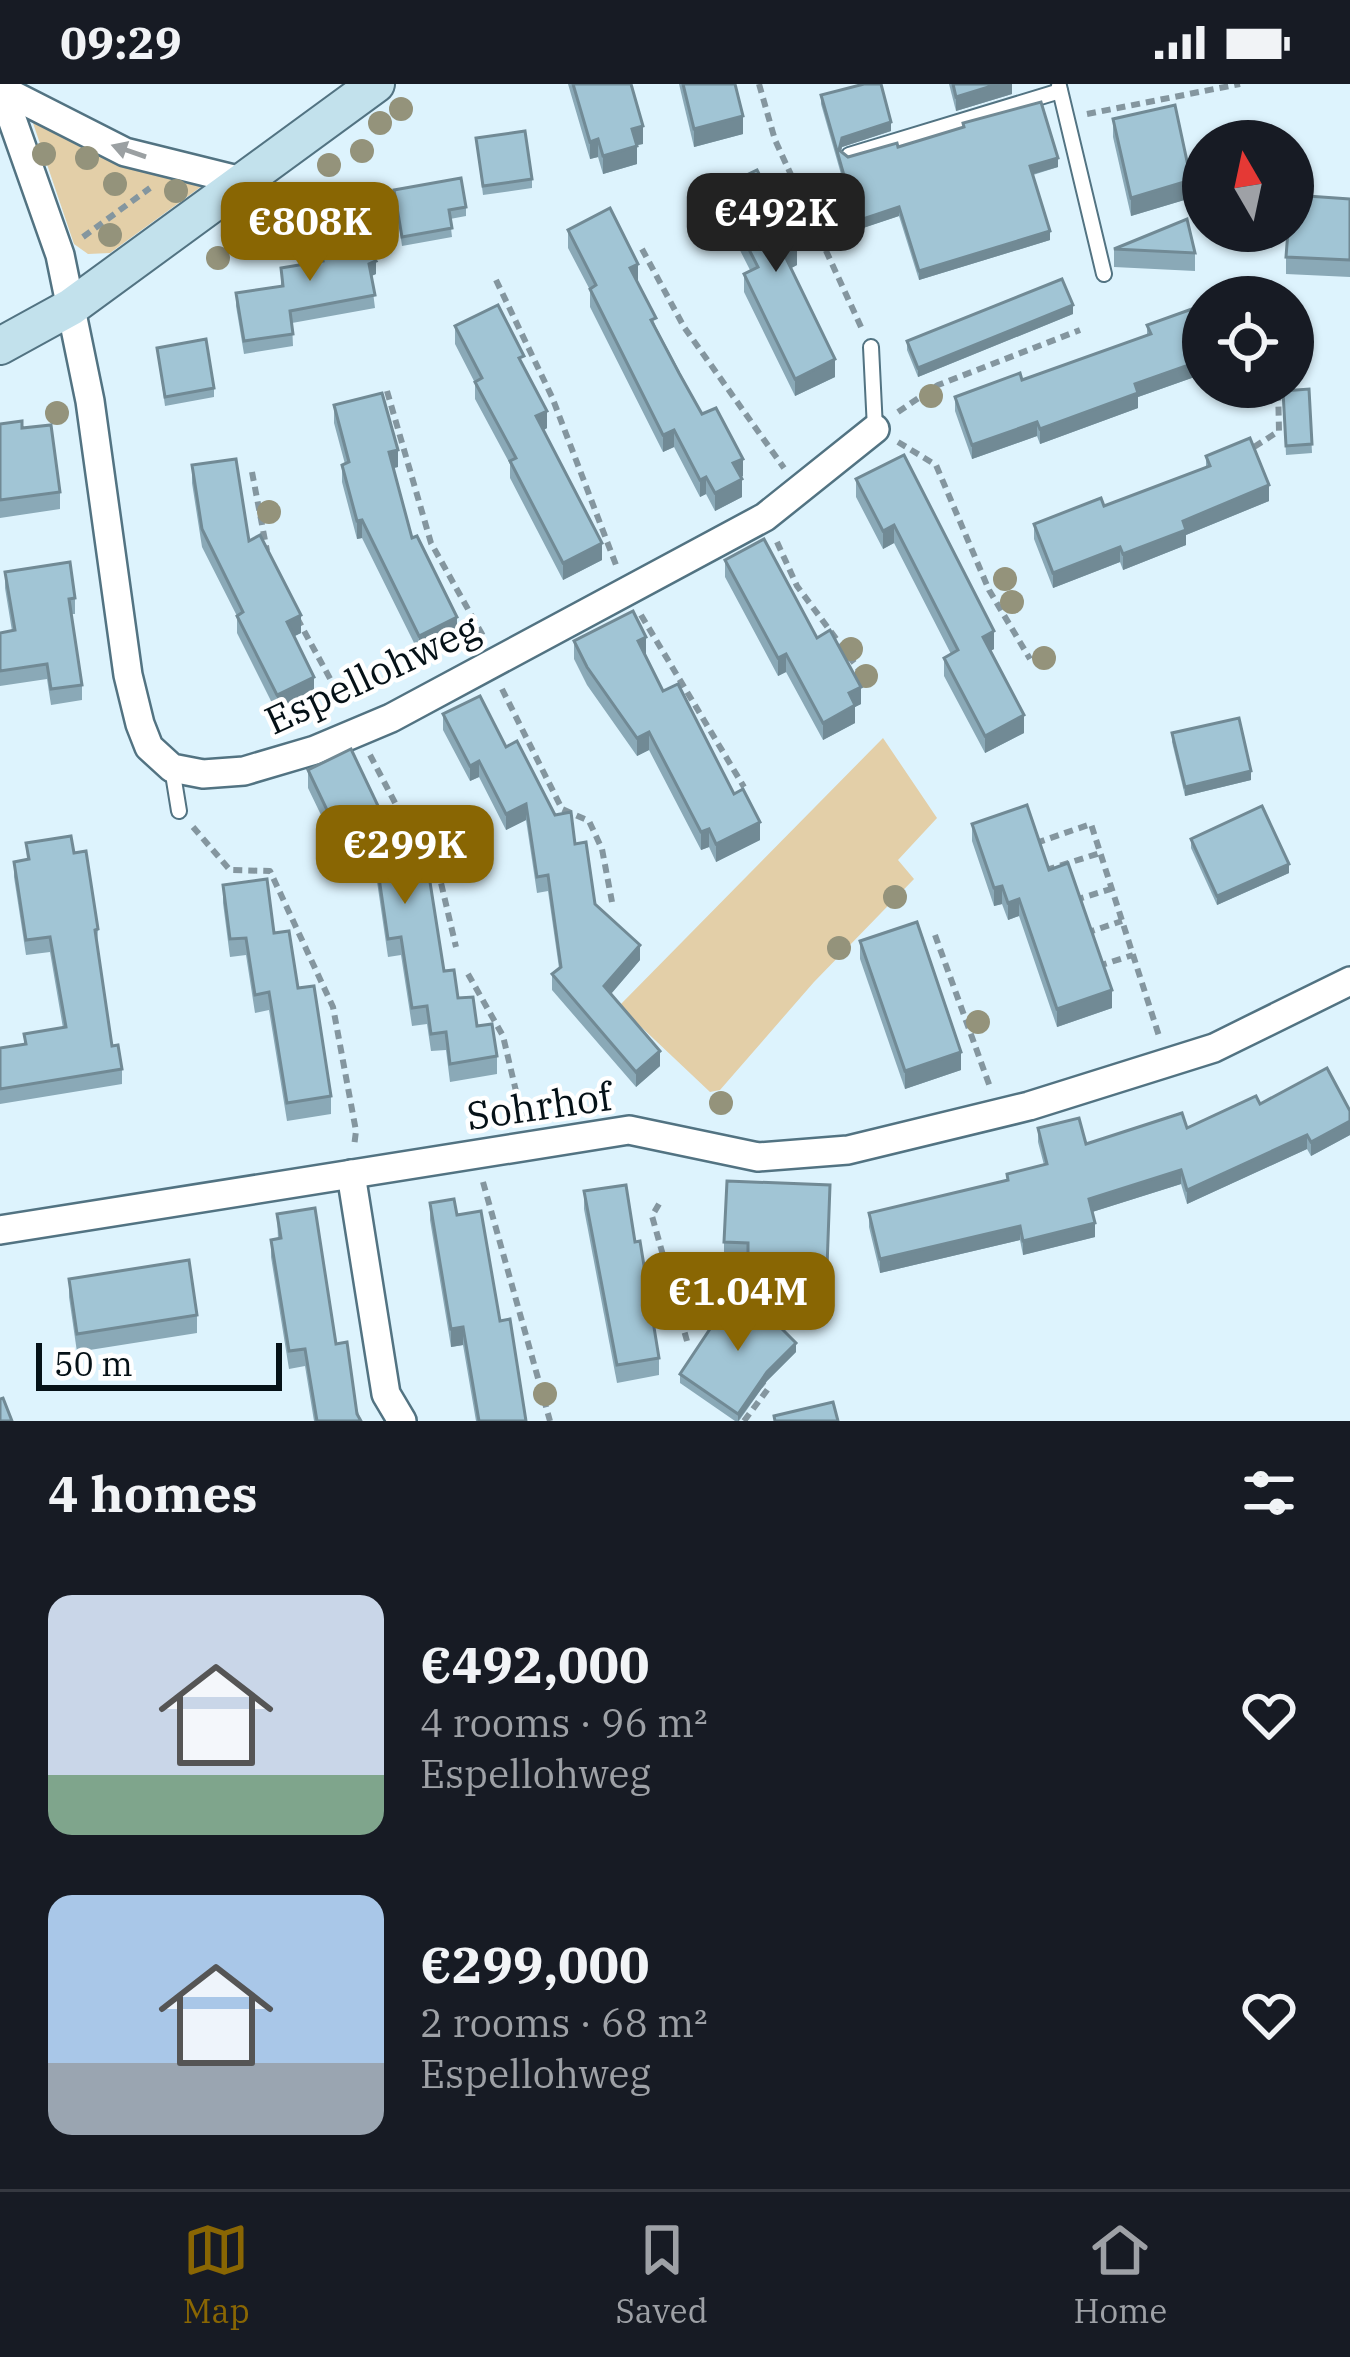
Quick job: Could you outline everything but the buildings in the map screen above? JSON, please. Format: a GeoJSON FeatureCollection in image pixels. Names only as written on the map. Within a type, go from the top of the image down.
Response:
{"type":"FeatureCollection","features":[{"type":"Feature","properties":{"kind":"street"},"geometry":{"type":"LineString","coordinates":[[0,346],[71,307],[376,84]]}},
{"type":"Feature","properties":{"kind":"street"},"geometry":{"type":"LineString","coordinates":[[3,88],[125,152],[242,181]]}},
{"type":"Feature","properties":{"kind":"street"},"geometry":{"type":"LineString","coordinates":[[3,88],[61,255],[90,401],[128,675],[145,739],[172,768]]}},
{"type":"Feature","properties":{"kind":"street","name":"Espellohweg"},"geometry":{"type":"LineString","coordinates":[[172,768],[214,775],[273,764],[391,718],[765,518],[875,429]]}},
{"type":"Feature","properties":{"kind":"street","name":"Sohrhof"},"geometry":{"type":"LineString","coordinates":[[0,1230],[629,1130],[758,1157],[848,1150],[999,1113],[1214,1048],[1350,980]]}},
{"type":"Feature","properties":{"kind":"street"},"geometry":{"type":"LineString","coordinates":[[351,1174],[386,1394],[402,1421]]}},
{"type":"Feature","properties":{"kind":"lane"},"geometry":{"type":"LineString","coordinates":[[849,154],[1059,87],[1104,274]]}},
{"type":"Feature","properties":{"kind":"lane"},"geometry":{"type":"LineString","coordinates":[[871,347],[875,429]]}},
{"type":"Feature","properties":{"kind":"lane"},"geometry":{"type":"LineString","coordinates":[[172,768],[179,811]]}},
{"type":"Feature","properties":{"kind":"path"},"geometry":{"type":"LineString","coordinates":[[759,84],[775,140],[871,347]]}},
{"type":"Feature","properties":{"kind":"path"},"geometry":{"type":"LineString","coordinates":[[1066,119],[1240,84]]}},
{"type":"Feature","properties":{"kind":"path"},"geometry":{"type":"LineString","coordinates":[[74,244],[160,181]]}},
{"type":"Feature","properties":{"kind":"path"},"geometry":{"type":"LineString","coordinates":[[642,249],[684,327],[800,490]]}},
{"type":"Feature","properties":{"kind":"path"},"geometry":{"type":"LineString","coordinates":[[496,280],[553,397],[627,592],[744,787]]}},
{"type":"Feature","properties":{"kind":"path"},"geometry":{"type":"LineString","coordinates":[[1030,659],[989,590],[936,465],[875,429],[938,385],[1080,330]]}},
{"type":"Feature","properties":{"kind":"path"},"geometry":{"type":"LineString","coordinates":[[386,391],[431,543],[562,809],[589,821],[602,849],[612,902]]}},
{"type":"Feature","properties":{"kind":"path"},"geometry":{"type":"LineString","coordinates":[[1253,447],[1279,431],[1278,408]]}},
{"type":"Feature","properties":{"kind":"path"},"geometry":{"type":"LineString","coordinates":[[765,518],[797,586],[862,676]]}},
{"type":"Feature","properties":{"kind":"path"},"geometry":{"type":"LineString","coordinates":[[179,811],[230,870],[270,871],[334,1007],[356,1131],[351,1174]]}},
{"type":"Feature","properties":{"kind":"path"},"geometry":{"type":"LineString","coordinates":[[1034,844],[1091,824],[1167,1062]]}},
{"type":"Feature","properties":{"kind":"path"},"geometry":{"type":"LineString","coordinates":[[1044,871],[1100,853]]}},
{"type":"Feature","properties":{"kind":"path"},"geometry":{"type":"LineString","coordinates":[[1075,900],[1112,889]]}},
{"type":"Feature","properties":{"kind":"path"},"geometry":{"type":"LineString","coordinates":[[1086,933],[1122,921]]}},
{"type":"Feature","properties":{"kind":"path"},"geometry":{"type":"LineString","coordinates":[[935,935],[999,1113]]}},
{"type":"Feature","properties":{"kind":"path"},"geometry":{"type":"LineString","coordinates":[[1098,966],[1133,955]]}},
{"type":"Feature","properties":{"kind":"path"},"geometry":{"type":"LineString","coordinates":[[468,974],[503,1036],[527,1145]]}},
{"type":"Feature","properties":{"kind":"path"},"geometry":{"type":"LineString","coordinates":[[475,1153],[550,1421]]}},
{"type":"Feature","properties":{"kind":"path"},"geometry":{"type":"LineString","coordinates":[[659,1204],[652,1216],[687,1341]]}},
{"type":"Feature","properties":{"kind":"path"},"geometry":{"type":"LineString","coordinates":[[744,1421],[768,1389],[755,1377]]}},
{"type":"Feature","properties":{"kind":"shaded area"},"geometry":{"type":"Polygon","coordinates":[[[32,120],[117,165],[202,186],[110,253],[88,254],[74,244],[32,120]]]}},
{"type":"Feature","properties":{"kind":"shaded area"},"geometry":{"type":"Polygon","coordinates":[[[883,738],[937,818],[898,860],[914,879],[814,982],[720,1090],[710,1092],[619,1006],[883,738]]]}}]}
